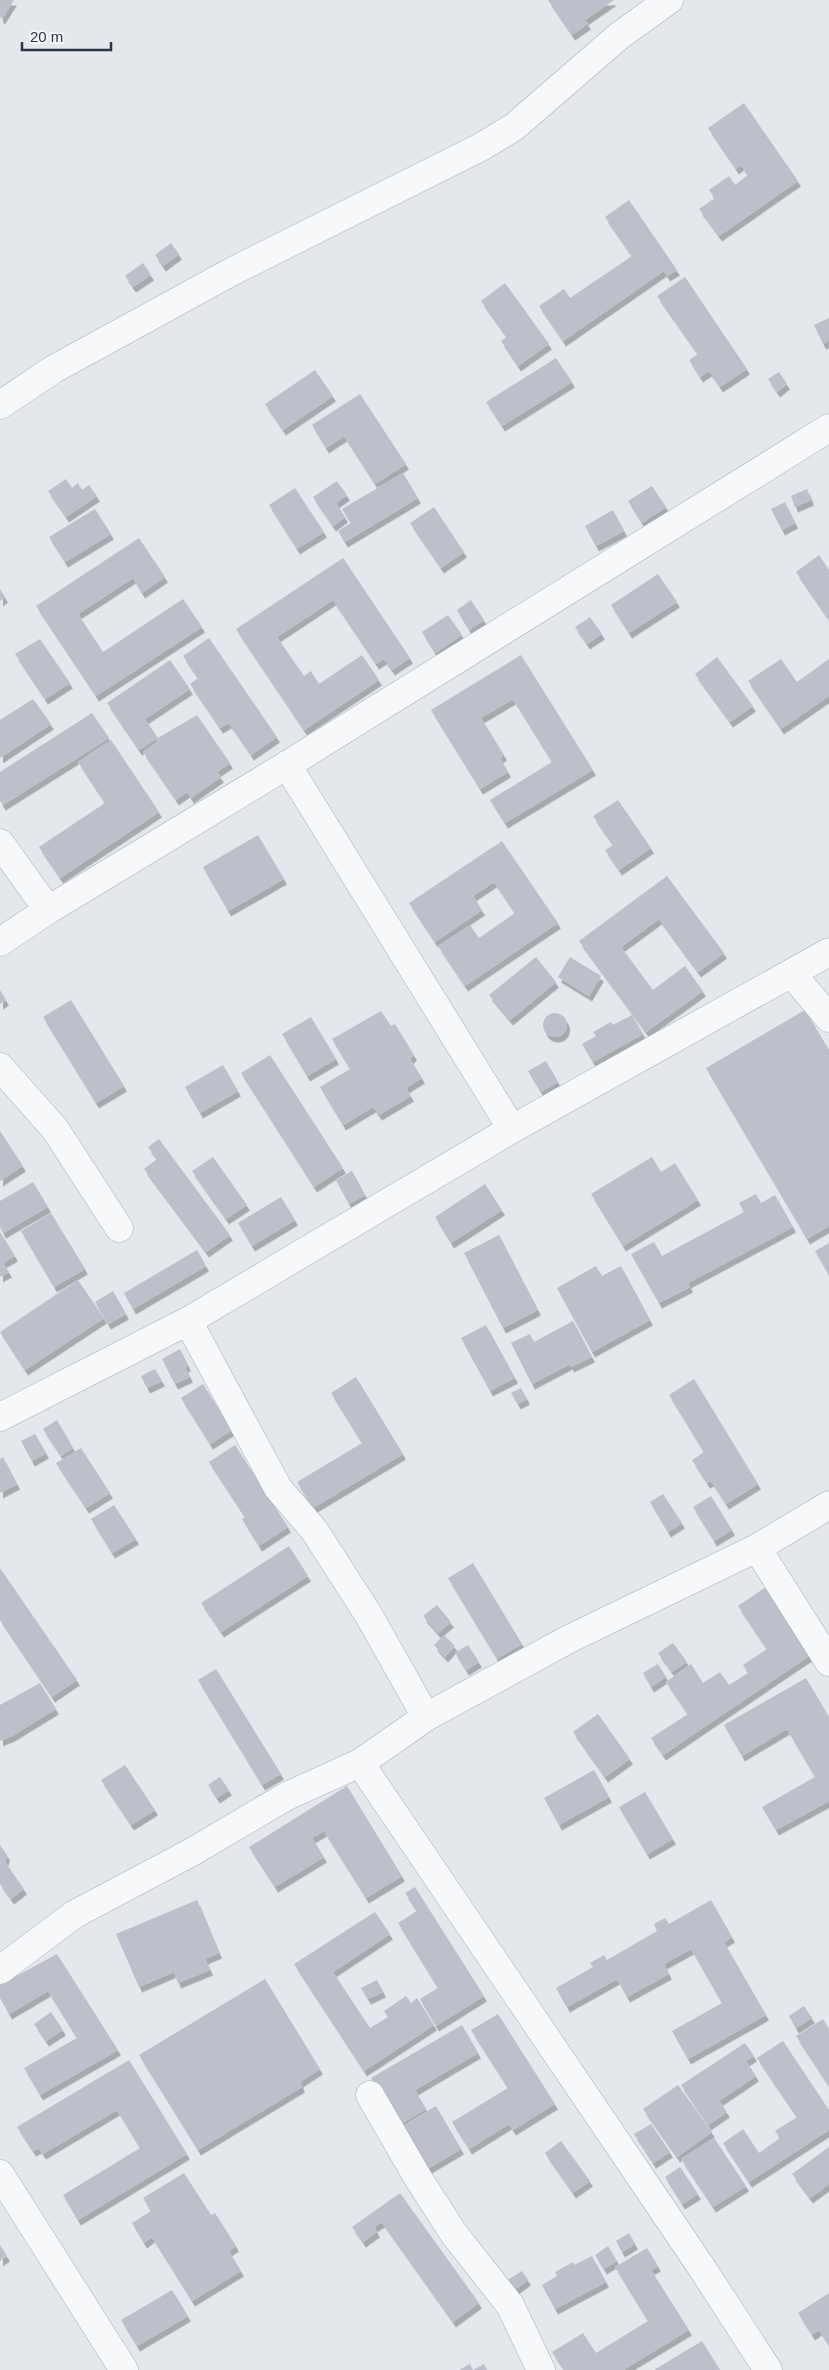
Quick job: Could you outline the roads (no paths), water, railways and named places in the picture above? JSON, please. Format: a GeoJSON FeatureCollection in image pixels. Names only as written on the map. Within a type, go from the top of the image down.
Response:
{"type":"FeatureCollection","features":[{"type":"Feature","properties":{"kind":"street"},"geometry":{"type":"LineString","coordinates":[[0,405],[54,369],[224,276],[481,147],[514,127],[619,36],[669,0]]}},
{"type":"Feature","properties":{"kind":"street"},"geometry":{"type":"LineString","coordinates":[[0,942],[48,910],[287,765],[829,428]]}},
{"type":"Feature","properties":{"kind":"street"},"geometry":{"type":"LineString","coordinates":[[287,765],[512,1129]]}},
{"type":"Feature","properties":{"kind":"street"},"geometry":{"type":"LineString","coordinates":[[0,843],[48,910]]}},
{"type":"Feature","properties":{"kind":"street"},"geometry":{"type":"LineString","coordinates":[[0,1417],[188,1321],[512,1129],[829,952]]}},
{"type":"Feature","properties":{"kind":"street"},"geometry":{"type":"LineString","coordinates":[[792,974],[829,1018]]}},
{"type":"Feature","properties":{"kind":"street"},"geometry":{"type":"LineString","coordinates":[[0,1067],[55,1129],[119,1228]]}},
{"type":"Feature","properties":{"kind":"street"},"geometry":{"type":"LineString","coordinates":[[188,1321],[278,1488],[314,1530],[368,1614],[426,1717]]}},
{"type":"Feature","properties":{"kind":"street"},"geometry":{"type":"LineString","coordinates":[[0,1970],[75,1914],[192,1852],[287,1796],[360,1763],[426,1717],[570,1640],[757,1548],[829,1505]]}},
{"type":"Feature","properties":{"kind":"street"},"geometry":{"type":"LineString","coordinates":[[757,1548],[829,1662]]}},
{"type":"Feature","properties":{"kind":"street"},"geometry":{"type":"LineString","coordinates":[[360,1763],[702,2268],[768,2370]]}},
{"type":"Feature","properties":{"kind":"street"},"geometry":{"type":"LineString","coordinates":[[370,2095],[418,2178],[454,2234],[510,2305],[541,2370]]}},
{"type":"Feature","properties":{"kind":"street"},"geometry":{"type":"LineString","coordinates":[[0,2174],[121,2369]]}}]}
